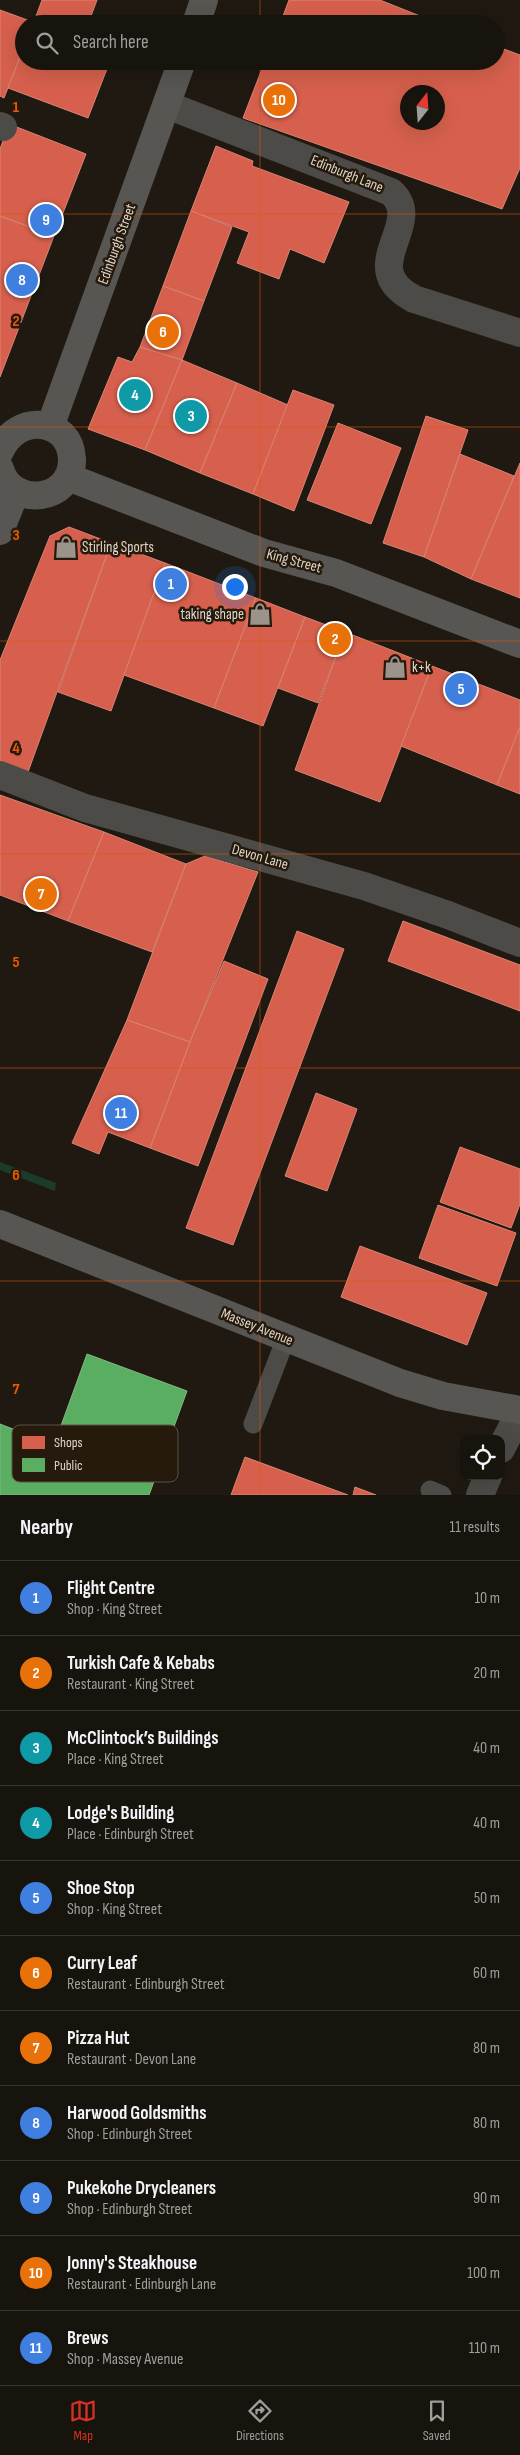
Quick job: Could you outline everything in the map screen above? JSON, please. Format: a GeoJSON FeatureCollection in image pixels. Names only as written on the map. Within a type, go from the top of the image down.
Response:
{"type":"FeatureCollection","features":[{"type":"Feature","properties":{"kind":"street"},"geometry":{"type":"LineString","coordinates":[[199,15],[204,0]]}},
{"type":"Feature","properties":{"kind":"street","name":"Edinburgh Street"},"geometry":{"type":"LineString","coordinates":[[50,427],[179,70]]}},
{"type":"Feature","properties":{"kind":"street","name":"Edinburgh Lane"},"geometry":{"type":"LineString","coordinates":[[167,105],[391,192],[397,198],[403,213],[388,256],[389,274],[399,290],[414,299],[520,333]]}},
{"type":"Feature","properties":{"kind":"street"},"geometry":{"type":"LineString","coordinates":[[0,451],[4,441],[12,432],[23,426],[41,424],[61,434],[71,451],[72,460],[68,477],[60,488],[50,494],[28,496],[16,491],[4,479],[0,469]]}},
{"type":"Feature","properties":{"kind":"street","name":"King Street"},"geometry":{"type":"LineString","coordinates":[[68,477],[264,553],[336,573],[520,644]]}},
{"type":"Feature","properties":{"kind":"street"},"geometry":{"type":"LineString","coordinates":[[0,531],[16,491]]}},
{"type":"Feature","properties":{"kind":"street","name":"Devon Lane"},"geometry":{"type":"LineString","coordinates":[[0,774],[85,808],[364,886],[448,915],[520,943]]}},
{"type":"Feature","properties":{"kind":"street","name":"Massey Avenue"},"geometry":{"type":"LineString","coordinates":[[0,1224],[409,1386],[443,1396],[520,1411]]}},
{"type":"Feature","properties":{"kind":"street"},"geometry":{"type":"LineString","coordinates":[[505,1441],[520,1411]]}},
{"type":"Feature","properties":{"kind":"street"},"geometry":{"type":"LineString","coordinates":[[480,1495],[486,1480]]}},
{"type":"Feature","properties":{"kind":"lane"},"geometry":{"type":"LineString","coordinates":[[252,1424],[286,1338]]}},
{"type":"Feature","properties":{"kind":"green space"},"geometry":{"type":"Polygon","coordinates":[[[0,1162],[56,1183],[55,1191],[0,1170],[0,1162]]]}},
{"type":"Feature","properties":{"kind":"building: Shops"},"geometry":{"type":"Polygon","coordinates":[[[42,0],[97,0],[91,15],[36,15],[42,0]]]}},
{"type":"Feature","properties":{"kind":"building: Shops"},"geometry":{"type":"Polygon","coordinates":[[[289,0],[380,0],[418,15],[283,15],[289,0]]]}},
{"type":"Feature","properties":{"kind":"building: Shops"},"geometry":{"type":"Polygon","coordinates":[[[0,10],[15,15],[15,70],[4,98],[0,96],[0,10]]]}},
{"type":"Feature","properties":{"kind":"building: Shops"},"geometry":{"type":"Polygon","coordinates":[[[505,49],[520,55],[520,168],[502,209],[243,118],[262,70],[505,70],[505,49]]]}},
{"type":"Feature","properties":{"kind":"building: Shops"},"geometry":{"type":"Polygon","coordinates":[[[15,70],[107,70],[88,118],[8,88],[15,70]]]}},
{"type":"Feature","properties":{"kind":"building: Shops"},"geometry":{"type":"Polygon","coordinates":[[[9,124],[86,154],[54,236],[0,216],[0,149],[9,124]]]}},
{"type":"Feature","properties":{"kind":"building: Shops"},"geometry":{"type":"Polygon","coordinates":[[[216,146],[253,161],[252,166],[349,202],[324,263],[290,249],[279,279],[237,263],[249,232],[191,211],[216,146]]]}},
{"type":"Feature","properties":{"kind":"building: Shops"},"geometry":{"type":"Polygon","coordinates":[[[191,211],[232,227],[204,301],[163,286],[191,211]]]}},
{"type":"Feature","properties":{"kind":"building: Shops"},"geometry":{"type":"Polygon","coordinates":[[[0,216],[54,236],[0,377],[0,216]]]}},
{"type":"Feature","properties":{"kind":"building: Shops"},"geometry":{"type":"Polygon","coordinates":[[[163,286],[204,301],[182,360],[140,347],[163,286]]]}},
{"type":"Feature","properties":{"kind":"building: Shops"},"geometry":{"type":"Polygon","coordinates":[[[140,347],[182,360],[145,450],[88,429],[118,357],[132,362],[140,347]]]}},
{"type":"Feature","properties":{"kind":"building: Shops"},"geometry":{"type":"Polygon","coordinates":[[[182,360],[237,383],[200,473],[145,450],[182,360]]]}},
{"type":"Feature","properties":{"kind":"building: Shops"},"geometry":{"type":"Polygon","coordinates":[[[237,383],[288,405],[253,494],[200,473],[237,383]]]}},
{"type":"Feature","properties":{"kind":"building: Shops"},"geometry":{"type":"Polygon","coordinates":[[[293,390],[334,405],[294,511],[253,494],[293,390]]]}},
{"type":"Feature","properties":{"kind":"building: Shops"},"geometry":{"type":"Polygon","coordinates":[[[426,416],[468,430],[424,557],[383,543],[426,416]]]}},
{"type":"Feature","properties":{"kind":"building: Shops"},"geometry":{"type":"Polygon","coordinates":[[[338,423],[401,448],[371,524],[307,500],[338,423]]]}},
{"type":"Feature","properties":{"kind":"building: Shops"},"geometry":{"type":"Polygon","coordinates":[[[460,454],[514,476],[471,579],[424,557],[460,454]]]}},
{"type":"Feature","properties":{"kind":"building: Shops"},"geometry":{"type":"Polygon","coordinates":[[[520,463],[520,598],[471,579],[520,463]]]}},
{"type":"Feature","properties":{"kind":"building: Shops"},"geometry":{"type":"Polygon","coordinates":[[[69,527],[111,543],[28,772],[0,761],[0,660],[50,536],[69,527]]]}},
{"type":"Feature","properties":{"kind":"building: Shops"},"geometry":{"type":"Polygon","coordinates":[[[111,543],[165,563],[111,711],[58,692],[111,543]]]}},
{"type":"Feature","properties":{"kind":"building: Shops"},"geometry":{"type":"Polygon","coordinates":[[[165,563],[256,598],[214,708],[124,675],[165,563]]]}},
{"type":"Feature","properties":{"kind":"building: Shops"},"geometry":{"type":"Polygon","coordinates":[[[256,598],[305,617],[263,726],[214,708],[256,598]]]}},
{"type":"Feature","properties":{"kind":"building: Shops"},"geometry":{"type":"Polygon","coordinates":[[[305,617],[345,632],[318,703],[278,688],[305,617]]]}},
{"type":"Feature","properties":{"kind":"building: Shops"},"geometry":{"type":"Polygon","coordinates":[[[345,632],[432,666],[380,802],[295,770],[345,632]]]}},
{"type":"Feature","properties":{"kind":"building: Shops"},"geometry":{"type":"Polygon","coordinates":[[[432,666],[520,700],[520,727],[497,785],[401,746],[432,666]]]}},
{"type":"Feature","properties":{"kind":"building: Shops"},"geometry":{"type":"Polygon","coordinates":[[[520,727],[520,794],[497,785],[520,727]]]}},
{"type":"Feature","properties":{"kind":"building: Shops"},"geometry":{"type":"Polygon","coordinates":[[[0,795],[104,832],[68,921],[0,895],[0,795]]]}},
{"type":"Feature","properties":{"kind":"building: Shops"},"geometry":{"type":"Polygon","coordinates":[[[104,832],[186,864],[152,952],[68,921],[104,832]]]}},
{"type":"Feature","properties":{"kind":"building: Shops"},"geometry":{"type":"Polygon","coordinates":[[[205,856],[258,872],[190,1042],[127,1020],[186,864],[205,856]]]}},
{"type":"Feature","properties":{"kind":"building: Shops"},"geometry":{"type":"Polygon","coordinates":[[[403,921],[520,965],[520,1011],[388,961],[403,921]]]}},
{"type":"Feature","properties":{"kind":"building: Shops"},"geometry":{"type":"Polygon","coordinates":[[[297,931],[344,949],[233,1245],[186,1228],[297,931]]]}},
{"type":"Feature","properties":{"kind":"building: Shops"},"geometry":{"type":"Polygon","coordinates":[[[224,961],[268,979],[198,1166],[150,1148],[190,1042],[224,961]]]}},
{"type":"Feature","properties":{"kind":"building: Shops"},"geometry":{"type":"Polygon","coordinates":[[[127,1020],[190,1042],[150,1148],[108,1132],[99,1154],[72,1143],[127,1020]]]}},
{"type":"Feature","properties":{"kind":"building: Shops"},"geometry":{"type":"Polygon","coordinates":[[[316,1093],[357,1109],[327,1191],[285,1176],[316,1093]]]}},
{"type":"Feature","properties":{"kind":"building: Shops"},"geometry":{"type":"Polygon","coordinates":[[[460,1147],[520,1169],[520,1204],[511,1228],[440,1202],[460,1147]]]}},
{"type":"Feature","properties":{"kind":"building: Shops"},"geometry":{"type":"Polygon","coordinates":[[[438,1205],[516,1233],[497,1286],[419,1258],[438,1205]]]}},
{"type":"Feature","properties":{"kind":"building: Shops"},"geometry":{"type":"Polygon","coordinates":[[[360,1246],[487,1293],[467,1345],[341,1297],[360,1246]]]}},
{"type":"Feature","properties":{"kind":"building: Shops"},"geometry":{"type":"Polygon","coordinates":[[[245,1457],[348,1495],[231,1495],[245,1457]]]}},
{"type":"Feature","properties":{"kind":"building: Shops"},"geometry":{"type":"Polygon","coordinates":[[[355,1487],[376,1495],[353,1495],[355,1487]]]}},
{"type":"Feature","properties":{"kind":"building: Public"},"geometry":{"type":"Polygon","coordinates":[[[87,1354],[187,1391],[175,1425],[61,1425],[87,1354]]]}},
{"type":"Feature","properties":{"kind":"building: Public"},"geometry":{"type":"Polygon","coordinates":[[[0,1424],[12,1429],[12,1482],[154,1482],[149,1495],[0,1495],[0,1424]]]}},
{"type":"Feature","properties":{"kind":"place","name":"Jonny's Steakhouse"},"geometry":{"type":"Point","coordinates":[279,100]}},
{"type":"Feature","properties":{"kind":"place","name":"Pukekohe Drycleaners"},"geometry":{"type":"Point","coordinates":[46,220]}},
{"type":"Feature","properties":{"kind":"place","name":"Harwood Goldsmiths"},"geometry":{"type":"Point","coordinates":[22,280]}},
{"type":"Feature","properties":{"kind":"place","name":"Curry Leaf"},"geometry":{"type":"Point","coordinates":[163,332]}},
{"type":"Feature","properties":{"kind":"place","name":"Lodge's Building"},"geometry":{"type":"Point","coordinates":[135,395]}},
{"type":"Feature","properties":{"kind":"place","name":"McClintock’s Buildings"},"geometry":{"type":"Point","coordinates":[191,416]}},
{"type":"Feature","properties":{"kind":"place","name":"Stirling Sports"},"geometry":{"type":"Point","coordinates":[66,547]}},
{"type":"Feature","properties":{"kind":"place","name":"Flight Centre"},"geometry":{"type":"Point","coordinates":[171,584]}},
{"type":"Feature","properties":{"kind":"place","name":"taking shape"},"geometry":{"type":"Point","coordinates":[260,614]}},
{"type":"Feature","properties":{"kind":"place","name":"Turkish Cafe & Kebabs"},"geometry":{"type":"Point","coordinates":[335,639]}},
{"type":"Feature","properties":{"kind":"place","name":"k+k"},"geometry":{"type":"Point","coordinates":[395,667]}},
{"type":"Feature","properties":{"kind":"place","name":"Shoe Stop"},"geometry":{"type":"Point","coordinates":[461,689]}},
{"type":"Feature","properties":{"kind":"place","name":"Pizza Hut"},"geometry":{"type":"Point","coordinates":[41,894]}},
{"type":"Feature","properties":{"kind":"place","name":"Brews"},"geometry":{"type":"Point","coordinates":[121,1113]}}]}
